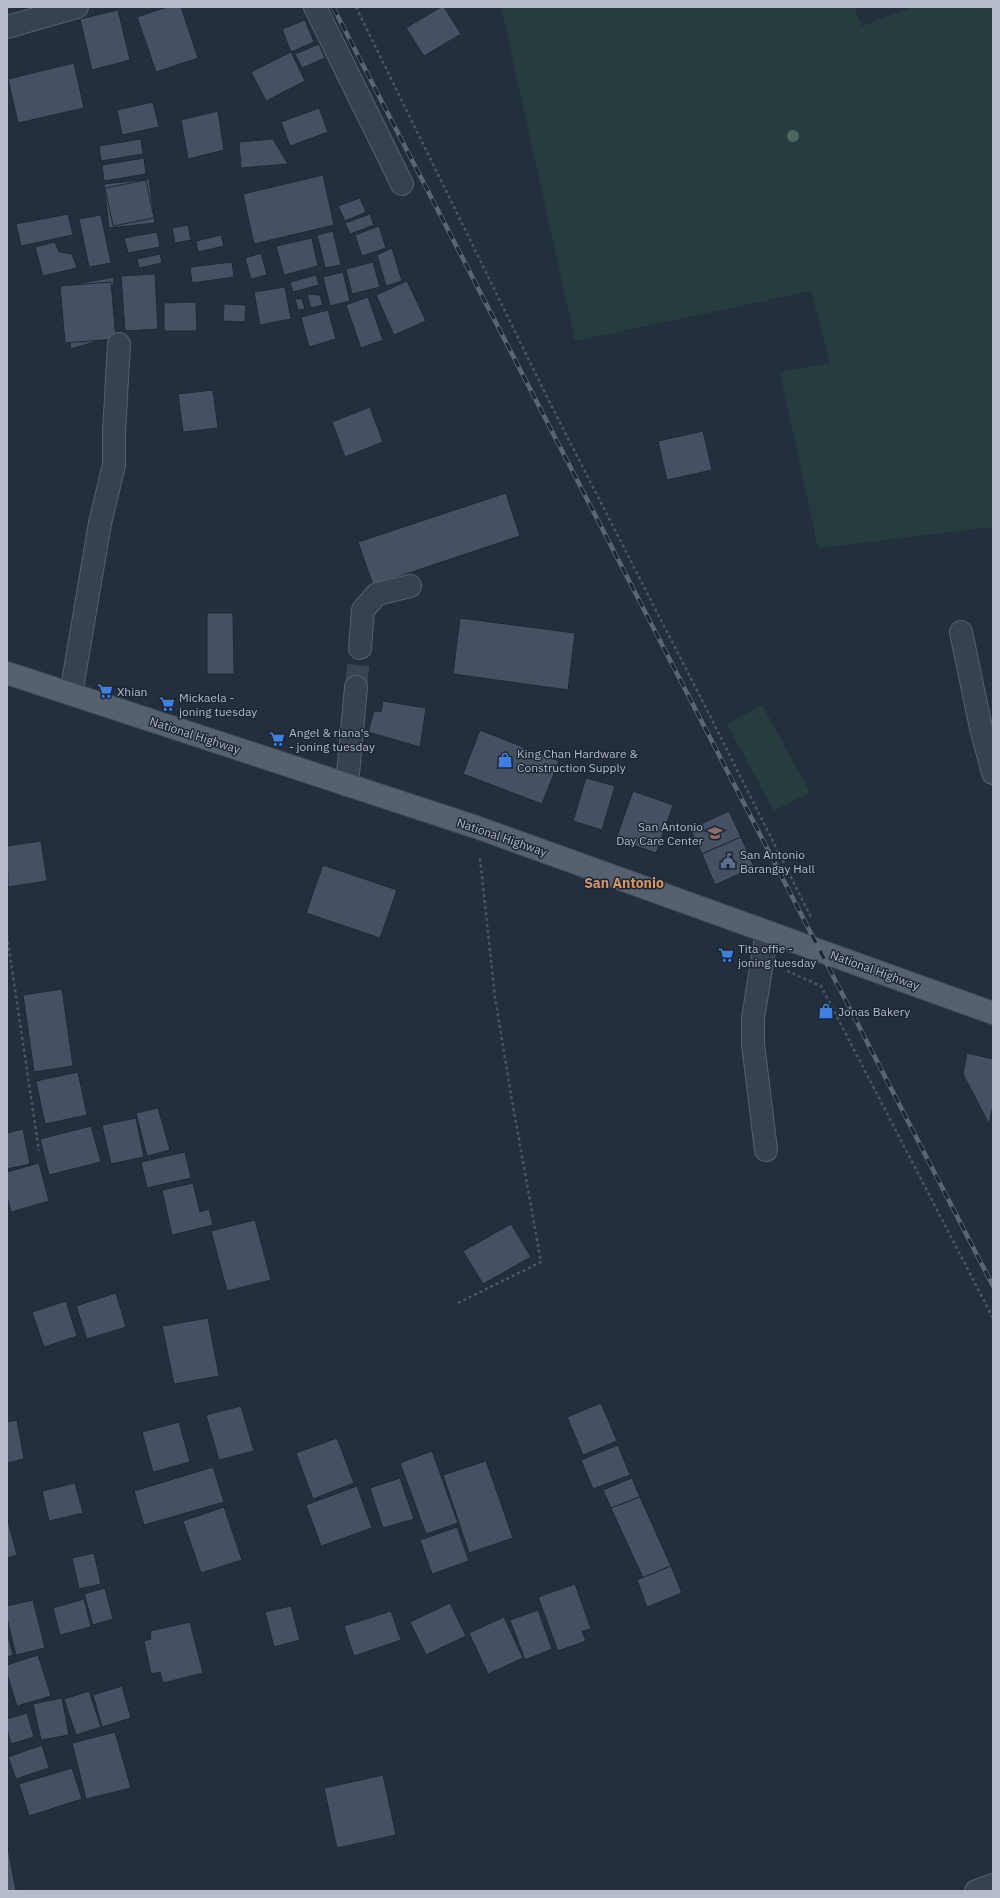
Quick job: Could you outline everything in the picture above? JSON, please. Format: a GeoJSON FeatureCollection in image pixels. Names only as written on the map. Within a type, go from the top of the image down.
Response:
{"type":"FeatureCollection","features":[{"type":"Feature","properties":{"kind":"main road","name":"National Highway"},"geometry":{"type":"LineString","coordinates":[[7,673],[476,828],[993,1013]]}},
{"type":"Feature","properties":{"kind":"street"},"geometry":{"type":"LineString","coordinates":[[7,27],[77,7]]}},
{"type":"Feature","properties":{"kind":"street"},"geometry":{"type":"LineString","coordinates":[[315,7],[402,184]]}},
{"type":"Feature","properties":{"kind":"street"},"geometry":{"type":"LineString","coordinates":[[71,694],[100,522],[114,465],[114,432],[119,344]]}},
{"type":"Feature","properties":{"kind":"street"},"geometry":{"type":"LineString","coordinates":[[360,648],[363,610],[378,594],[410,586]]}},
{"type":"Feature","properties":{"kind":"street"},"geometry":{"type":"LineString","coordinates":[[961,632],[981,728],[993,773]]}},
{"type":"Feature","properties":{"kind":"street"},"geometry":{"type":"LineString","coordinates":[[347,785],[356,686]]}},
{"type":"Feature","properties":{"kind":"street"},"geometry":{"type":"LineString","coordinates":[[766,1150],[753,1044],[753,1018],[767,932]]}},
{"type":"Feature","properties":{"kind":"street"},"geometry":{"type":"LineString","coordinates":[[976,1891],[993,1885]]}},
{"type":"Feature","properties":{"kind":"path"},"geometry":{"type":"LineString","coordinates":[[356,7],[550,405],[706,708],[829,954]]}},
{"type":"Feature","properties":{"kind":"path"},"geometry":{"type":"LineString","coordinates":[[458,1303],[541,1262],[495,997],[476,828]]}},
{"type":"Feature","properties":{"kind":"path"},"geometry":{"type":"LineString","coordinates":[[7,936],[39,1151]]}},
{"type":"Feature","properties":{"kind":"path"},"geometry":{"type":"LineString","coordinates":[[762,962],[821,986],[993,1318]]}},
{"type":"Feature","properties":{"kind":"green space"},"geometry":{"type":"Polygon","coordinates":[[[501,7],[854,7],[862,26],[912,7],[993,7],[993,527],[818,548],[780,372],[830,363],[811,291],[575,341],[501,7]]]}},
{"type":"Feature","properties":{"kind":"green space"},"geometry":{"type":"Polygon","coordinates":[[[762,705],[810,792],[774,811],[727,724],[762,705]]]}},
{"type":"Feature","properties":{"kind":"building"},"geometry":{"type":"Polygon","coordinates":[[[167,7],[181,7],[198,58],[156,72],[137,17],[167,7]]]}},
{"type":"Feature","properties":{"kind":"building"},"geometry":{"type":"Polygon","coordinates":[[[441,7],[444,7],[461,34],[424,56],[406,28],[441,7]]]}},
{"type":"Feature","properties":{"kind":"building"},"geometry":{"type":"Polygon","coordinates":[[[118,10],[130,60],[92,70],[80,19],[118,10]]]}},
{"type":"Feature","properties":{"kind":"building"},"geometry":{"type":"Polygon","coordinates":[[[305,20],[314,42],[291,52],[282,29],[305,20]]]}},
{"type":"Feature","properties":{"kind":"building"},"geometry":{"type":"Polygon","coordinates":[[[319,44],[325,58],[302,68],[295,54],[319,44]]]}},
{"type":"Feature","properties":{"kind":"building"},"geometry":{"type":"Polygon","coordinates":[[[291,52],[305,81],[266,101],[251,72],[291,52]]]}},
{"type":"Feature","properties":{"kind":"building"},"geometry":{"type":"Polygon","coordinates":[[[74,63],[84,108],[18,123],[8,79],[74,63]]]}},
{"type":"Feature","properties":{"kind":"building"},"geometry":{"type":"Polygon","coordinates":[[[153,102],[159,127],[122,135],[117,110],[153,102]]]}},
{"type":"Feature","properties":{"kind":"building"},"geometry":{"type":"Polygon","coordinates":[[[319,108],[328,132],[290,146],[281,122],[319,108]]]}},
{"type":"Feature","properties":{"kind":"building"},"geometry":{"type":"Polygon","coordinates":[[[218,111],[224,150],[188,159],[181,120],[218,111]]]}},
{"type":"Feature","properties":{"kind":"building"},"geometry":{"type":"Polygon","coordinates":[[[141,139],[143,154],[101,161],[99,146],[141,139]]]}},
{"type":"Feature","properties":{"kind":"building"},"geometry":{"type":"Polygon","coordinates":[[[273,139],[288,164],[241,168],[239,142],[273,139]]]}},
{"type":"Feature","properties":{"kind":"building"},"geometry":{"type":"Polygon","coordinates":[[[144,158],[146,174],[104,181],[102,165],[144,158]]]}},
{"type":"Feature","properties":{"kind":"building"},"geometry":{"type":"Polygon","coordinates":[[[323,175],[334,225],[254,244],[243,194],[323,175]]]}},
{"type":"Feature","properties":{"kind":"building"},"geometry":{"type":"Polygon","coordinates":[[[149,179],[155,223],[109,228],[104,184],[149,179]]]}},
{"type":"Feature","properties":{"kind":"building"},"geometry":{"type":"Polygon","coordinates":[[[146,180],[154,218],[113,226],[105,188],[146,180]]]}},
{"type":"Feature","properties":{"kind":"building"},"geometry":{"type":"Polygon","coordinates":[[[360,198],[366,212],[345,221],[338,206],[360,198]]]}},
{"type":"Feature","properties":{"kind":"building"},"geometry":{"type":"Polygon","coordinates":[[[68,214],[73,235],[21,246],[16,224],[68,214]]]}},
{"type":"Feature","properties":{"kind":"building"},"geometry":{"type":"Polygon","coordinates":[[[370,214],[374,225],[350,234],[345,223],[370,214]]]}},
{"type":"Feature","properties":{"kind":"building"},"geometry":{"type":"Polygon","coordinates":[[[101,215],[111,263],[89,267],[79,219],[101,215]]]}},
{"type":"Feature","properties":{"kind":"building"},"geometry":{"type":"Polygon","coordinates":[[[188,225],[191,240],[175,243],[172,228],[188,225]]]}},
{"type":"Feature","properties":{"kind":"building"},"geometry":{"type":"Polygon","coordinates":[[[379,226],[386,248],[362,256],[355,235],[379,226]]]}},
{"type":"Feature","properties":{"kind":"building"},"geometry":{"type":"Polygon","coordinates":[[[333,231],[341,265],[325,268],[317,235],[333,231]]]}},
{"type":"Feature","properties":{"kind":"building"},"geometry":{"type":"Polygon","coordinates":[[[157,232],[160,247],[128,253],[124,238],[157,232]]]}},
{"type":"Feature","properties":{"kind":"building"},"geometry":{"type":"Polygon","coordinates":[[[221,235],[224,246],[198,252],[196,241],[221,235]]]}},
{"type":"Feature","properties":{"kind":"building"},"geometry":{"type":"Polygon","coordinates":[[[312,238],[318,266],[284,275],[276,246],[312,238]]]}},
{"type":"Feature","properties":{"kind":"building"},"geometry":{"type":"Polygon","coordinates":[[[55,242],[59,252],[72,254],[77,268],[43,276],[35,247],[55,242]]]}},
{"type":"Feature","properties":{"kind":"building"},"geometry":{"type":"Polygon","coordinates":[[[392,248],[402,281],[386,286],[377,255],[392,248]]]}},
{"type":"Feature","properties":{"kind":"building"},"geometry":{"type":"Polygon","coordinates":[[[261,253],[267,275],[251,279],[245,258],[261,253]]]}},
{"type":"Feature","properties":{"kind":"building"},"geometry":{"type":"Polygon","coordinates":[[[160,254],[162,263],[139,268],[137,259],[160,254]]]}},
{"type":"Feature","properties":{"kind":"building"},"geometry":{"type":"Polygon","coordinates":[[[232,262],[234,277],[192,283],[190,267],[232,262]]]}},
{"type":"Feature","properties":{"kind":"building"},"geometry":{"type":"Polygon","coordinates":[[[373,262],[380,287],[352,294],[346,269],[373,262]]]}},
{"type":"Feature","properties":{"kind":"building"},"geometry":{"type":"Polygon","coordinates":[[[343,272],[350,301],[330,306],[323,277],[343,272]]]}},
{"type":"Feature","properties":{"kind":"building"},"geometry":{"type":"Polygon","coordinates":[[[155,274],[158,329],[125,331],[121,276],[155,274]]]}},
{"type":"Feature","properties":{"kind":"building"},"geometry":{"type":"Polygon","coordinates":[[[316,275],[319,285],[293,292],[290,282],[316,275]]]}},
{"type":"Feature","properties":{"kind":"building"},"geometry":{"type":"Polygon","coordinates":[[[114,277],[107,338],[71,349],[59,287],[114,277]]]}},
{"type":"Feature","properties":{"kind":"building"},"geometry":{"type":"Polygon","coordinates":[[[407,281],[426,321],[394,335],[376,295],[407,281]]]}},
{"type":"Feature","properties":{"kind":"building"},"geometry":{"type":"Polygon","coordinates":[[[111,282],[116,339],[65,343],[60,286],[111,282]]]}},
{"type":"Feature","properties":{"kind":"building"},"geometry":{"type":"Polygon","coordinates":[[[285,287],[291,319],[260,325],[254,292],[285,287]]]}},
{"type":"Feature","properties":{"kind":"building"},"geometry":{"type":"Polygon","coordinates":[[[307,294],[320,295],[323,305],[311,308],[307,294]]]}},
{"type":"Feature","properties":{"kind":"building"},"geometry":{"type":"Polygon","coordinates":[[[368,297],[383,340],[361,348],[346,305],[368,297]]]}},
{"type":"Feature","properties":{"kind":"building"},"geometry":{"type":"Polygon","coordinates":[[[295,299],[302,299],[305,309],[298,310],[295,299]]]}},
{"type":"Feature","properties":{"kind":"building"},"geometry":{"type":"Polygon","coordinates":[[[196,302],[197,331],[164,331],[164,303],[196,302]]]}},
{"type":"Feature","properties":{"kind":"building"},"geometry":{"type":"Polygon","coordinates":[[[224,304],[246,305],[245,322],[223,321],[224,304]]]}},
{"type":"Feature","properties":{"kind":"building"},"geometry":{"type":"Polygon","coordinates":[[[328,310],[336,339],[309,347],[301,317],[328,310]]]}},
{"type":"Feature","properties":{"kind":"building"},"geometry":{"type":"Polygon","coordinates":[[[213,390],[218,428],[183,432],[178,394],[213,390]]]}},
{"type":"Feature","properties":{"kind":"building"},"geometry":{"type":"Polygon","coordinates":[[[370,407],[383,442],[345,457],[332,422],[370,407]]]}},
{"type":"Feature","properties":{"kind":"building"},"geometry":{"type":"Polygon","coordinates":[[[703,431],[712,470],[667,480],[658,441],[703,431]]]}},
{"type":"Feature","properties":{"kind":"building"},"geometry":{"type":"Polygon","coordinates":[[[506,493],[520,536],[373,585],[358,542],[506,493]]]}},
{"type":"Feature","properties":{"kind":"building"},"geometry":{"type":"Polygon","coordinates":[[[207,613],[233,613],[234,674],[207,674],[207,613]]]}},
{"type":"Feature","properties":{"kind":"building"},"geometry":{"type":"Polygon","coordinates":[[[460,618],[575,633],[568,690],[453,674],[460,618]]]}},
{"type":"Feature","properties":{"kind":"building"},"geometry":{"type":"Polygon","coordinates":[[[383,701],[426,708],[420,747],[368,732],[374,711],[381,712],[383,701]]]}},
{"type":"Feature","properties":{"kind":"building"},"geometry":{"type":"Polygon","coordinates":[[[480,730],[559,761],[542,804],[463,774],[480,730]]]}},
{"type":"Feature","properties":{"kind":"building"},"geometry":{"type":"Polygon","coordinates":[[[586,778],[615,786],[602,830],[573,821],[586,778]]]}},
{"type":"Feature","properties":{"kind":"building"},"geometry":{"type":"Polygon","coordinates":[[[633,791],[673,805],[656,853],[616,839],[633,791]]]}},
{"type":"Feature","properties":{"kind":"building","name":"San Antonio Day Care Center"},"geometry":{"type":"Polygon","coordinates":[[[729,811],[741,837],[702,854],[690,829],[729,811]]]}},
{"type":"Feature","properties":{"kind":"building","name":"San Antonio Barangay Hall"},"geometry":{"type":"Polygon","coordinates":[[[741,837],[754,867],[715,885],[702,854],[741,837]]]}},
{"type":"Feature","properties":{"kind":"building"},"geometry":{"type":"Polygon","coordinates":[[[41,841],[47,881],[8,887],[7,846],[41,841]]]}},
{"type":"Feature","properties":{"kind":"building"},"geometry":{"type":"Polygon","coordinates":[[[323,865],[397,890],[380,938],[306,913],[323,865]]]}},
{"type":"Feature","properties":{"kind":"building"},"geometry":{"type":"Polygon","coordinates":[[[62,989],[73,1066],[34,1072],[23,995],[62,989]]]}},
{"type":"Feature","properties":{"kind":"building"},"geometry":{"type":"Polygon","coordinates":[[[967,1053],[993,1059],[993,1106],[989,1124],[963,1074],[967,1053]]]}},
{"type":"Feature","properties":{"kind":"building"},"geometry":{"type":"Polygon","coordinates":[[[78,1072],[87,1115],[45,1124],[36,1081],[78,1072]]]}},
{"type":"Feature","properties":{"kind":"building"},"geometry":{"type":"Polygon","coordinates":[[[158,1108],[170,1150],[147,1156],[136,1113],[158,1108]]]}},
{"type":"Feature","properties":{"kind":"building"},"geometry":{"type":"Polygon","coordinates":[[[136,1118],[144,1157],[111,1164],[102,1125],[136,1118]]]}},
{"type":"Feature","properties":{"kind":"building"},"geometry":{"type":"Polygon","coordinates":[[[91,1126],[101,1162],[49,1175],[40,1139],[91,1126]]]}},
{"type":"Feature","properties":{"kind":"building"},"geometry":{"type":"Polygon","coordinates":[[[23,1129],[30,1164],[7,1169],[7,1133],[23,1129]]]}},
{"type":"Feature","properties":{"kind":"building"},"geometry":{"type":"Polygon","coordinates":[[[185,1152],[191,1178],[147,1188],[141,1162],[185,1152]]]}},
{"type":"Feature","properties":{"kind":"building"},"geometry":{"type":"Polygon","coordinates":[[[39,1163],[49,1201],[11,1212],[7,1196],[7,1172],[39,1163]]]}},
{"type":"Feature","properties":{"kind":"building"},"geometry":{"type":"Polygon","coordinates":[[[193,1183],[200,1212],[209,1209],[213,1225],[172,1235],[162,1190],[193,1183]]]}},
{"type":"Feature","properties":{"kind":"building"},"geometry":{"type":"Polygon","coordinates":[[[255,1220],[271,1280],[227,1291],[211,1231],[255,1220]]]}},
{"type":"Feature","properties":{"kind":"building"},"geometry":{"type":"Polygon","coordinates":[[[511,1224],[531,1257],[483,1284],[463,1251],[511,1224]]]}},
{"type":"Feature","properties":{"kind":"building"},"geometry":{"type":"Polygon","coordinates":[[[116,1293],[126,1327],[87,1339],[76,1306],[116,1293]]]}},
{"type":"Feature","properties":{"kind":"building"},"geometry":{"type":"Polygon","coordinates":[[[66,1301],[77,1336],[44,1347],[32,1312],[66,1301]]]}},
{"type":"Feature","properties":{"kind":"building"},"geometry":{"type":"Polygon","coordinates":[[[208,1318],[219,1376],[174,1384],[162,1326],[208,1318]]]}},
{"type":"Feature","properties":{"kind":"building"},"geometry":{"type":"Polygon","coordinates":[[[601,1403],[617,1441],[583,1455],[567,1417],[601,1403]]]}},
{"type":"Feature","properties":{"kind":"building"},"geometry":{"type":"Polygon","coordinates":[[[241,1406],[254,1451],[219,1460],[206,1415],[241,1406]]]}},
{"type":"Feature","properties":{"kind":"building"},"geometry":{"type":"Polygon","coordinates":[[[17,1420],[24,1459],[7,1463],[7,1422],[17,1420]]]}},
{"type":"Feature","properties":{"kind":"building"},"geometry":{"type":"Polygon","coordinates":[[[179,1422],[190,1462],[153,1472],[142,1432],[179,1422]]]}},
{"type":"Feature","properties":{"kind":"building"},"geometry":{"type":"Polygon","coordinates":[[[337,1438],[354,1483],[313,1499],[296,1453],[337,1438]]]}},
{"type":"Feature","properties":{"kind":"building"},"geometry":{"type":"Polygon","coordinates":[[[618,1445],[630,1475],[593,1489],[581,1460],[618,1445]]]}},
{"type":"Feature","properties":{"kind":"building"},"geometry":{"type":"Polygon","coordinates":[[[432,1451],[458,1523],[426,1534],[400,1463],[432,1451]]]}},
{"type":"Feature","properties":{"kind":"building"},"geometry":{"type":"Polygon","coordinates":[[[486,1461],[513,1538],[469,1553],[443,1475],[486,1461]]]}},
{"type":"Feature","properties":{"kind":"building"},"geometry":{"type":"Polygon","coordinates":[[[213,1467],[224,1502],[144,1525],[134,1491],[213,1467]]]}},
{"type":"Feature","properties":{"kind":"building"},"geometry":{"type":"Polygon","coordinates":[[[400,1478],[414,1519],[383,1528],[370,1488],[400,1478]]]}},
{"type":"Feature","properties":{"kind":"building"},"geometry":{"type":"Polygon","coordinates":[[[632,1478],[640,1497],[611,1508],[603,1490],[632,1478]]]}},
{"type":"Feature","properties":{"kind":"building"},"geometry":{"type":"Polygon","coordinates":[[[75,1483],[83,1513],[49,1521],[42,1491],[75,1483]]]}},
{"type":"Feature","properties":{"kind":"building"},"geometry":{"type":"Polygon","coordinates":[[[357,1486],[372,1528],[321,1546],[306,1505],[357,1486]]]}},
{"type":"Feature","properties":{"kind":"building"},"geometry":{"type":"Polygon","coordinates":[[[640,1497],[671,1566],[643,1578],[611,1508],[640,1497]]]}},
{"type":"Feature","properties":{"kind":"building"},"geometry":{"type":"Polygon","coordinates":[[[224,1507],[242,1560],[201,1573],[183,1521],[224,1507]]]}},
{"type":"Feature","properties":{"kind":"building"},"geometry":{"type":"Polygon","coordinates":[[[7,1517],[17,1555],[7,1558],[7,1517]]]}},
{"type":"Feature","properties":{"kind":"building"},"geometry":{"type":"Polygon","coordinates":[[[457,1527],[469,1561],[432,1574],[420,1540],[457,1527]]]}},
{"type":"Feature","properties":{"kind":"building"},"geometry":{"type":"Polygon","coordinates":[[[94,1553],[101,1584],[79,1589],[72,1558],[94,1553]]]}},
{"type":"Feature","properties":{"kind":"building"},"geometry":{"type":"Polygon","coordinates":[[[671,1566],[682,1593],[647,1607],[637,1580],[671,1566]]]}},
{"type":"Feature","properties":{"kind":"building"},"geometry":{"type":"Polygon","coordinates":[[[575,1584],[591,1629],[582,1631],[586,1641],[558,1651],[538,1597],[575,1584]]]}},
{"type":"Feature","properties":{"kind":"building"},"geometry":{"type":"Polygon","coordinates":[[[105,1588],[113,1619],[93,1625],[84,1594],[105,1588]]]}},
{"type":"Feature","properties":{"kind":"building"},"geometry":{"type":"Polygon","coordinates":[[[84,1599],[91,1627],[60,1635],[53,1608],[84,1599]]]}},
{"type":"Feature","properties":{"kind":"building"},"geometry":{"type":"Polygon","coordinates":[[[33,1600],[45,1648],[16,1655],[7,1618],[7,1606],[33,1600]]]}},
{"type":"Feature","properties":{"kind":"building"},"geometry":{"type":"Polygon","coordinates":[[[450,1603],[466,1636],[426,1655],[410,1622],[450,1603]]]}},
{"type":"Feature","properties":{"kind":"building"},"geometry":{"type":"Polygon","coordinates":[[[291,1606],[300,1640],[274,1647],[265,1612],[291,1606]]]}},
{"type":"Feature","properties":{"kind":"building"},"geometry":{"type":"Polygon","coordinates":[[[538,1610],[552,1649],[525,1660],[510,1620],[538,1610]]]}},
{"type":"Feature","properties":{"kind":"building"},"geometry":{"type":"Polygon","coordinates":[[[391,1611],[401,1640],[354,1656],[344,1626],[391,1611]]]}},
{"type":"Feature","properties":{"kind":"building"},"geometry":{"type":"Polygon","coordinates":[[[504,1617],[523,1658],[488,1674],[469,1633],[504,1617]]]}},
{"type":"Feature","properties":{"kind":"building"},"geometry":{"type":"Polygon","coordinates":[[[190,1622],[203,1673],[163,1683],[160,1672],[151,1674],[144,1641],[151,1639],[150,1631],[190,1622]]]}},
{"type":"Feature","properties":{"kind":"building"},"geometry":{"type":"Polygon","coordinates":[[[7,1632],[13,1655],[7,1657],[7,1632]]]}},
{"type":"Feature","properties":{"kind":"building"},"geometry":{"type":"Polygon","coordinates":[[[38,1655],[51,1696],[17,1706],[7,1674],[7,1665],[38,1655]]]}},
{"type":"Feature","properties":{"kind":"building"},"geometry":{"type":"Polygon","coordinates":[[[122,1686],[131,1718],[102,1727],[93,1695],[122,1686]]]}},
{"type":"Feature","properties":{"kind":"building"},"geometry":{"type":"Polygon","coordinates":[[[89,1691],[101,1727],[76,1735],[64,1699],[89,1691]]]}},
{"type":"Feature","properties":{"kind":"building"},"geometry":{"type":"Polygon","coordinates":[[[62,1698],[69,1735],[41,1740],[33,1704],[62,1698]]]}},
{"type":"Feature","properties":{"kind":"building"},"geometry":{"type":"Polygon","coordinates":[[[27,1713],[34,1737],[11,1744],[7,1729],[7,1719],[27,1713]]]}},
{"type":"Feature","properties":{"kind":"building"},"geometry":{"type":"Polygon","coordinates":[[[115,1732],[131,1788],[86,1799],[72,1743],[115,1732]]]}},
{"type":"Feature","properties":{"kind":"building"},"geometry":{"type":"Polygon","coordinates":[[[42,1745],[49,1768],[16,1779],[8,1757],[42,1745]]]}},
{"type":"Feature","properties":{"kind":"building"},"geometry":{"type":"Polygon","coordinates":[[[72,1768],[82,1799],[29,1816],[19,1784],[72,1768]]]}},
{"type":"Feature","properties":{"kind":"building"},"geometry":{"type":"Polygon","coordinates":[[[383,1775],[396,1835],[337,1848],[324,1788],[383,1775]]]}},
{"type":"Feature","properties":{"kind":"building"},"geometry":{"type":"Polygon","coordinates":[[[7,1843],[16,1891],[7,1891],[7,1843]]]}},
{"type":"Feature","properties":{"kind":"tunnel"},"geometry":{"type":"LineString","coordinates":[[356,687],[360,648]]}},
{"type":"Feature","properties":{"kind":"railway"},"geometry":{"type":"LineString","coordinates":[[333,7],[993,1286]]}},
{"type":"Feature","properties":{"kind":"place","name":"Xhian"},"geometry":{"type":"Point","coordinates":[105,691]}},
{"type":"Feature","properties":{"kind":"place","name":"Mickaela - joning tuesday"},"geometry":{"type":"Point","coordinates":[167,704]}},
{"type":"Feature","properties":{"kind":"place","name":"Angel & riana's - joning tuesday"},"geometry":{"type":"Point","coordinates":[277,739]}},
{"type":"Feature","properties":{"kind":"place","name":"King Chan Hardware & Construction Supply"},"geometry":{"type":"Point","coordinates":[505,760]}},
{"type":"Feature","properties":{"kind":"place","name":"San Antonio Day Care Center"},"geometry":{"type":"Point","coordinates":[715,833]}},
{"type":"Feature","properties":{"kind":"place","name":"San Antonio Barangay Hall"},"geometry":{"type":"Point","coordinates":[728,861]}},
{"type":"Feature","properties":{"kind":"place","name":"Tita offie - joning tuesday"},"geometry":{"type":"Point","coordinates":[726,955]}},
{"type":"Feature","properties":{"kind":"place","name":"Jonas Bakery"},"geometry":{"type":"Point","coordinates":[826,1011]}},
{"type":"Feature","properties":{"kind":"district","name":"San Antonio"},"geometry":{"type":"Point","coordinates":[624,883]}}]}
